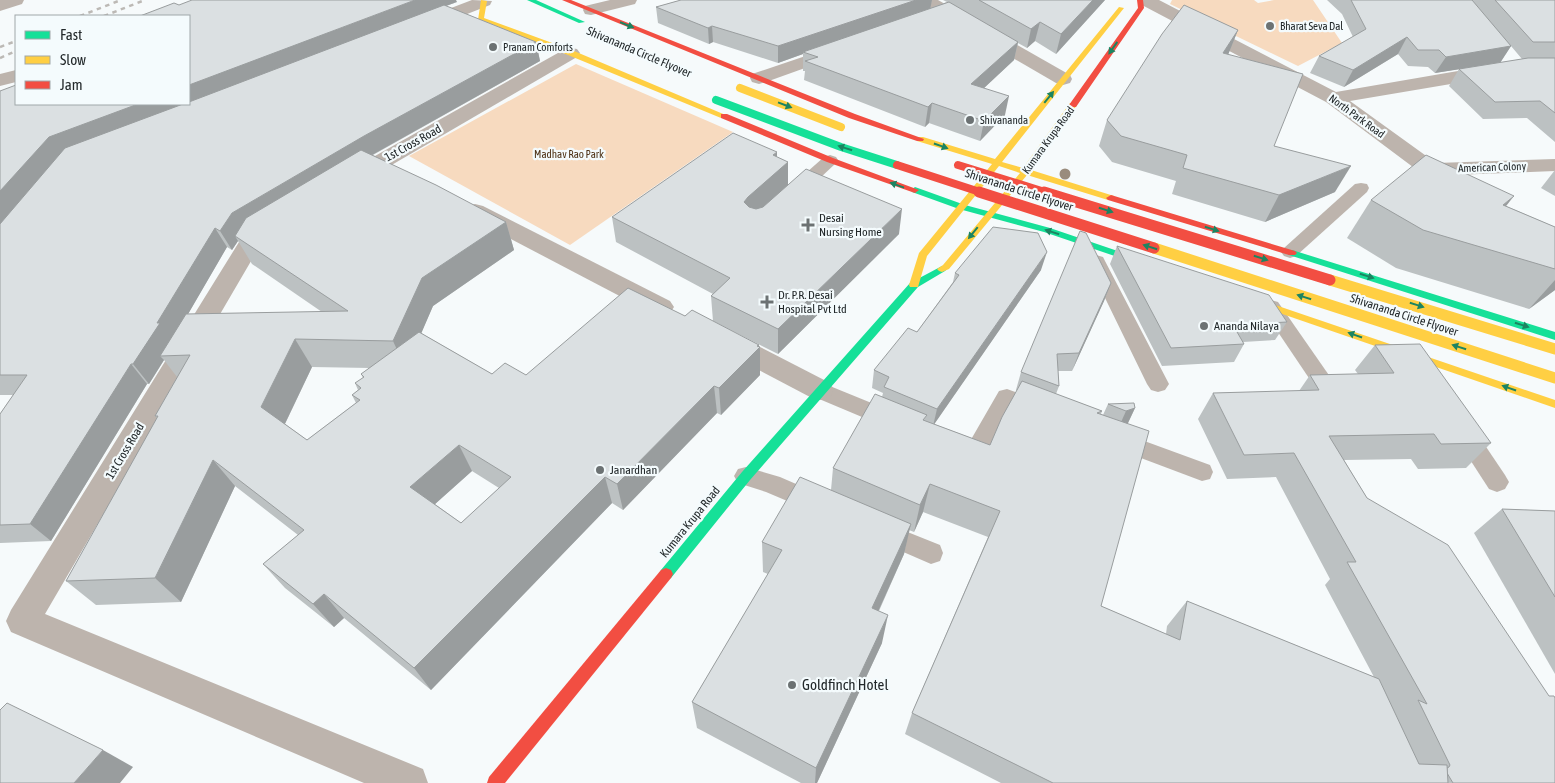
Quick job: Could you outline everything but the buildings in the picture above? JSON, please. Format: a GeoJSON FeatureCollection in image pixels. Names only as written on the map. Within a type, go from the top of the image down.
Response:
{"type":"FeatureCollection","features":[{"type":"Feature","properties":{"kind":"main road","name":"Shivananda Circle Flyover"},"geometry":{"type":"LineString","coordinates":[[530,0],[594,27]]}},
{"type":"Feature","properties":{"kind":"main road"},"geometry":{"type":"LineString","coordinates":[[565,0],[852,116],[955,151],[1290,252],[1555,336]]}},
{"type":"Feature","properties":{"kind":"main road"},"geometry":{"type":"LineString","coordinates":[[486,2],[480,19],[571,54],[830,160],[962,207],[1047,230],[1160,269]]}},
{"type":"Feature","properties":{"kind":"main road"},"geometry":{"type":"LineString","coordinates":[[1128,2],[1142,3]]}},
{"type":"Feature","properties":{"kind":"main road","name":"Kumara Krupa Road"},"geometry":{"type":"LineString","coordinates":[[914,285],[922,254],[998,163],[1009,146],[1063,79],[1128,2]]}},
{"type":"Feature","properties":{"kind":"main road","name":"Kumara Krupa Road"},"geometry":{"type":"LineString","coordinates":[[495,783],[746,476],[820,390],[914,285],[946,267],[1025,172],[1142,3]]}},
{"type":"Feature","properties":{"kind":"main road"},"geometry":{"type":"LineString","coordinates":[[735,86],[854,132]]}},
{"type":"Feature","properties":{"kind":"main road","name":"Shivananda Circle Flyover"},"geometry":{"type":"LineString","coordinates":[[712,98],[841,147],[1555,378]]}},
{"type":"Feature","properties":{"kind":"main road","name":"Shivananda Circle Flyover"},"geometry":{"type":"LineString","coordinates":[[948,162],[1555,349]]}},
{"type":"Feature","properties":{"kind":"main road"},"geometry":{"type":"LineString","coordinates":[[1234,294],[1555,404]]}},
{"type":"Feature","properties":{"kind":"street"},"geometry":{"type":"LineString","coordinates":[[0,6],[16,0]]}},
{"type":"Feature","properties":{"kind":"street"},"geometry":{"type":"LineString","coordinates":[[591,10],[629,0]]}},
{"type":"Feature","properties":{"kind":"street"},"geometry":{"type":"LineString","coordinates":[[926,0],[1063,79]]}},
{"type":"Feature","properties":{"kind":"street"},"geometry":{"type":"LineString","coordinates":[[402,33],[486,2]]}},
{"type":"Feature","properties":{"kind":"street","name":"North Park Road"},"geometry":{"type":"LineString","coordinates":[[1142,3],[1334,98],[1430,170],[1468,195]]}},
{"type":"Feature","properties":{"kind":"street"},"geometry":{"type":"LineString","coordinates":[[930,19],[948,12]]}},
{"type":"Feature","properties":{"kind":"street"},"geometry":{"type":"LineString","coordinates":[[759,78],[855,45]]}},
{"type":"Feature","properties":{"kind":"street"},"geometry":{"type":"LineString","coordinates":[[1504,52],[1516,67]]}},
{"type":"Feature","properties":{"kind":"street","name":"1st Cross Road"},"geometry":{"type":"LineString","coordinates":[[329,192],[380,161],[571,54]]}},
{"type":"Feature","properties":{"kind":"street"},"geometry":{"type":"LineString","coordinates":[[1334,98],[1516,67],[1555,67]]}},
{"type":"Feature","properties":{"kind":"street"},"geometry":{"type":"LineString","coordinates":[[0,80],[15,76]]}},
{"type":"Feature","properties":{"kind":"street"},"geometry":{"type":"LineString","coordinates":[[380,161],[406,175]]}},
{"type":"Feature","properties":{"kind":"street","name":"American Colony"},"geometry":{"type":"LineString","coordinates":[[1430,170],[1555,165]]}},
{"type":"Feature","properties":{"kind":"street"},"geometry":{"type":"LineString","coordinates":[[459,202],[679,317]]}},
{"type":"Feature","properties":{"kind":"street","name":"1st Cross Road"},"geometry":{"type":"LineString","coordinates":[[295,213],[252,239],[23,620],[409,783]]}},
{"type":"Feature","properties":{"kind":"street"},"geometry":{"type":"LineString","coordinates":[[706,330],[820,390]]}},
{"type":"Feature","properties":{"kind":"lane"},"geometry":{"type":"LineString","coordinates":[[786,201],[830,160]]}},
{"type":"Feature","properties":{"kind":"lane"},"geometry":{"type":"LineString","coordinates":[[1290,252],[1361,188]]}},
{"type":"Feature","properties":{"kind":"lane"},"geometry":{"type":"LineString","coordinates":[[1087,244],[1158,384]]}},
{"type":"Feature","properties":{"kind":"lane"},"geometry":{"type":"LineString","coordinates":[[1271,307],[1326,387]]}},
{"type":"Feature","properties":{"kind":"lane"},"geometry":{"type":"LineString","coordinates":[[1413,355],[1434,386]]}},
{"type":"Feature","properties":{"kind":"lane"},"geometry":{"type":"LineString","coordinates":[[820,390],[913,429]]}},
{"type":"Feature","properties":{"kind":"lane"},"geometry":{"type":"LineString","coordinates":[[948,444],[974,455],[1006,397],[1062,418]]}},
{"type":"Feature","properties":{"kind":"lane"},"geometry":{"type":"LineString","coordinates":[[1455,418],[1497,482]]}},
{"type":"Feature","properties":{"kind":"lane"},"geometry":{"type":"LineString","coordinates":[[1100,433],[1202,472]]}},
{"type":"Feature","properties":{"kind":"lane"},"geometry":{"type":"LineString","coordinates":[[746,476],[772,484],[834,511]]}},
{"type":"Feature","properties":{"kind":"lane"},"geometry":{"type":"LineString","coordinates":[[860,522],[931,553]]}},
{"type":"Feature","properties":{"kind":"green space","name":"Bharat Seva Dal"},"geometry":{"type":"Polygon","coordinates":[[[1172,0],[1254,0],[1258,3],[1274,0],[1313,0],[1342,43],[1298,66],[1170,4],[1172,0]]]}},
{"type":"Feature","properties":{"kind":"green space","name":"Madhav Rao Park"},"geometry":{"type":"Polygon","coordinates":[[[576,64],[733,132],[570,245],[409,156],[576,64]]]}},
{"type":"Feature","properties":{"kind":"railway"},"geometry":{"type":"LineString","coordinates":[[83,15],[121,0]]}},
{"type":"Feature","properties":{"kind":"railway"},"geometry":{"type":"LineString","coordinates":[[107,15],[145,0]]}},
{"type":"Feature","properties":{"kind":"railway"},"geometry":{"type":"LineString","coordinates":[[0,47],[15,41]]}},
{"type":"Feature","properties":{"kind":"railway"},"geometry":{"type":"LineString","coordinates":[[0,58],[15,51]]}},
{"type":"Feature","properties":{"kind":"traffic: fast"},"geometry":{"type":"LineString","coordinates":[[530,0],[581,22]]}},
{"type":"Feature","properties":{"kind":"traffic: fast"},"geometry":{"type":"LineString","coordinates":[[716,100],[841,147],[897,165]]}},
{"type":"Feature","properties":{"kind":"traffic: fast"},"geometry":{"type":"LineString","coordinates":[[915,190],[962,207],[1047,230],[1150,265]]}},
{"type":"Feature","properties":{"kind":"traffic: fast"},"geometry":{"type":"LineString","coordinates":[[1292,253],[1555,336]]}},
{"type":"Feature","properties":{"kind":"traffic: fast"},"geometry":{"type":"LineString","coordinates":[[666,574],[746,476],[914,285],[942,269]]}},
{"type":"Feature","properties":{"kind":"traffic: slow"},"geometry":{"type":"LineString","coordinates":[[484,1],[480,19],[571,53],[724,116]]}},
{"type":"Feature","properties":{"kind":"traffic: slow"},"geometry":{"type":"LineString","coordinates":[[914,285],[922,255],[984,181],[1009,146],[1121,8]]}},
{"type":"Feature","properties":{"kind":"traffic: slow"},"geometry":{"type":"LineString","coordinates":[[740,88],[841,127]]}},
{"type":"Feature","properties":{"kind":"traffic: slow"},"geometry":{"type":"LineString","coordinates":[[942,269],[946,267],[1029,167],[1073,105]]}},
{"type":"Feature","properties":{"kind":"traffic: slow"},"geometry":{"type":"LineString","coordinates":[[920,139],[1111,198]]}},
{"type":"Feature","properties":{"kind":"traffic: slow"},"geometry":{"type":"LineString","coordinates":[[1154,248],[1555,378]]}},
{"type":"Feature","properties":{"kind":"traffic: slow"},"geometry":{"type":"LineString","coordinates":[[1330,280],[1555,349]]}},
{"type":"Feature","properties":{"kind":"traffic: slow"},"geometry":{"type":"LineString","coordinates":[[1243,297],[1555,404]]}},
{"type":"Feature","properties":{"kind":"traffic: jam"},"geometry":{"type":"LineString","coordinates":[[565,0],[852,116],[920,139]]}},
{"type":"Feature","properties":{"kind":"traffic: jam"},"geometry":{"type":"LineString","coordinates":[[1073,105],[1141,8],[1140,0]]}},
{"type":"Feature","properties":{"kind":"traffic: jam"},"geometry":{"type":"LineString","coordinates":[[724,116],[830,160],[915,190]]}},
{"type":"Feature","properties":{"kind":"traffic: jam"},"geometry":{"type":"LineString","coordinates":[[897,165],[1154,248]]}},
{"type":"Feature","properties":{"kind":"traffic: jam"},"geometry":{"type":"LineString","coordinates":[[958,165],[1330,280]]}},
{"type":"Feature","properties":{"kind":"traffic: jam"},"geometry":{"type":"LineString","coordinates":[[1111,198],[1292,253]]}},
{"type":"Feature","properties":{"kind":"traffic: jam"},"geometry":{"type":"LineString","coordinates":[[495,783],[666,574]]}},
{"type":"Feature","properties":{"kind":"place","name":"Bharat Seva Dal"},"geometry":{"type":"Point","coordinates":[1270,26]}},
{"type":"Feature","properties":{"kind":"place","name":"Pranam Comforts"},"geometry":{"type":"Point","coordinates":[493,47]}},
{"type":"Feature","properties":{"kind":"place","name":"Shivananda"},"geometry":{"type":"Point","coordinates":[970,120]}},
{"type":"Feature","properties":{"kind":"place","name":"Desai Nursing Home"},"geometry":{"type":"Point","coordinates":[808,225]}},
{"type":"Feature","properties":{"kind":"place","name":"Dr. P.R. Desai Hospital Pvt Ltd"},"geometry":{"type":"Point","coordinates":[767,302]}},
{"type":"Feature","properties":{"kind":"place","name":"Ananda Nilaya"},"geometry":{"type":"Point","coordinates":[1204,326]}},
{"type":"Feature","properties":{"kind":"place","name":"Janardhan"},"geometry":{"type":"Point","coordinates":[600,470]}},
{"type":"Feature","properties":{"kind":"place","name":"Goldfinch Hotel"},"geometry":{"type":"Point","coordinates":[792,685]}}]}
